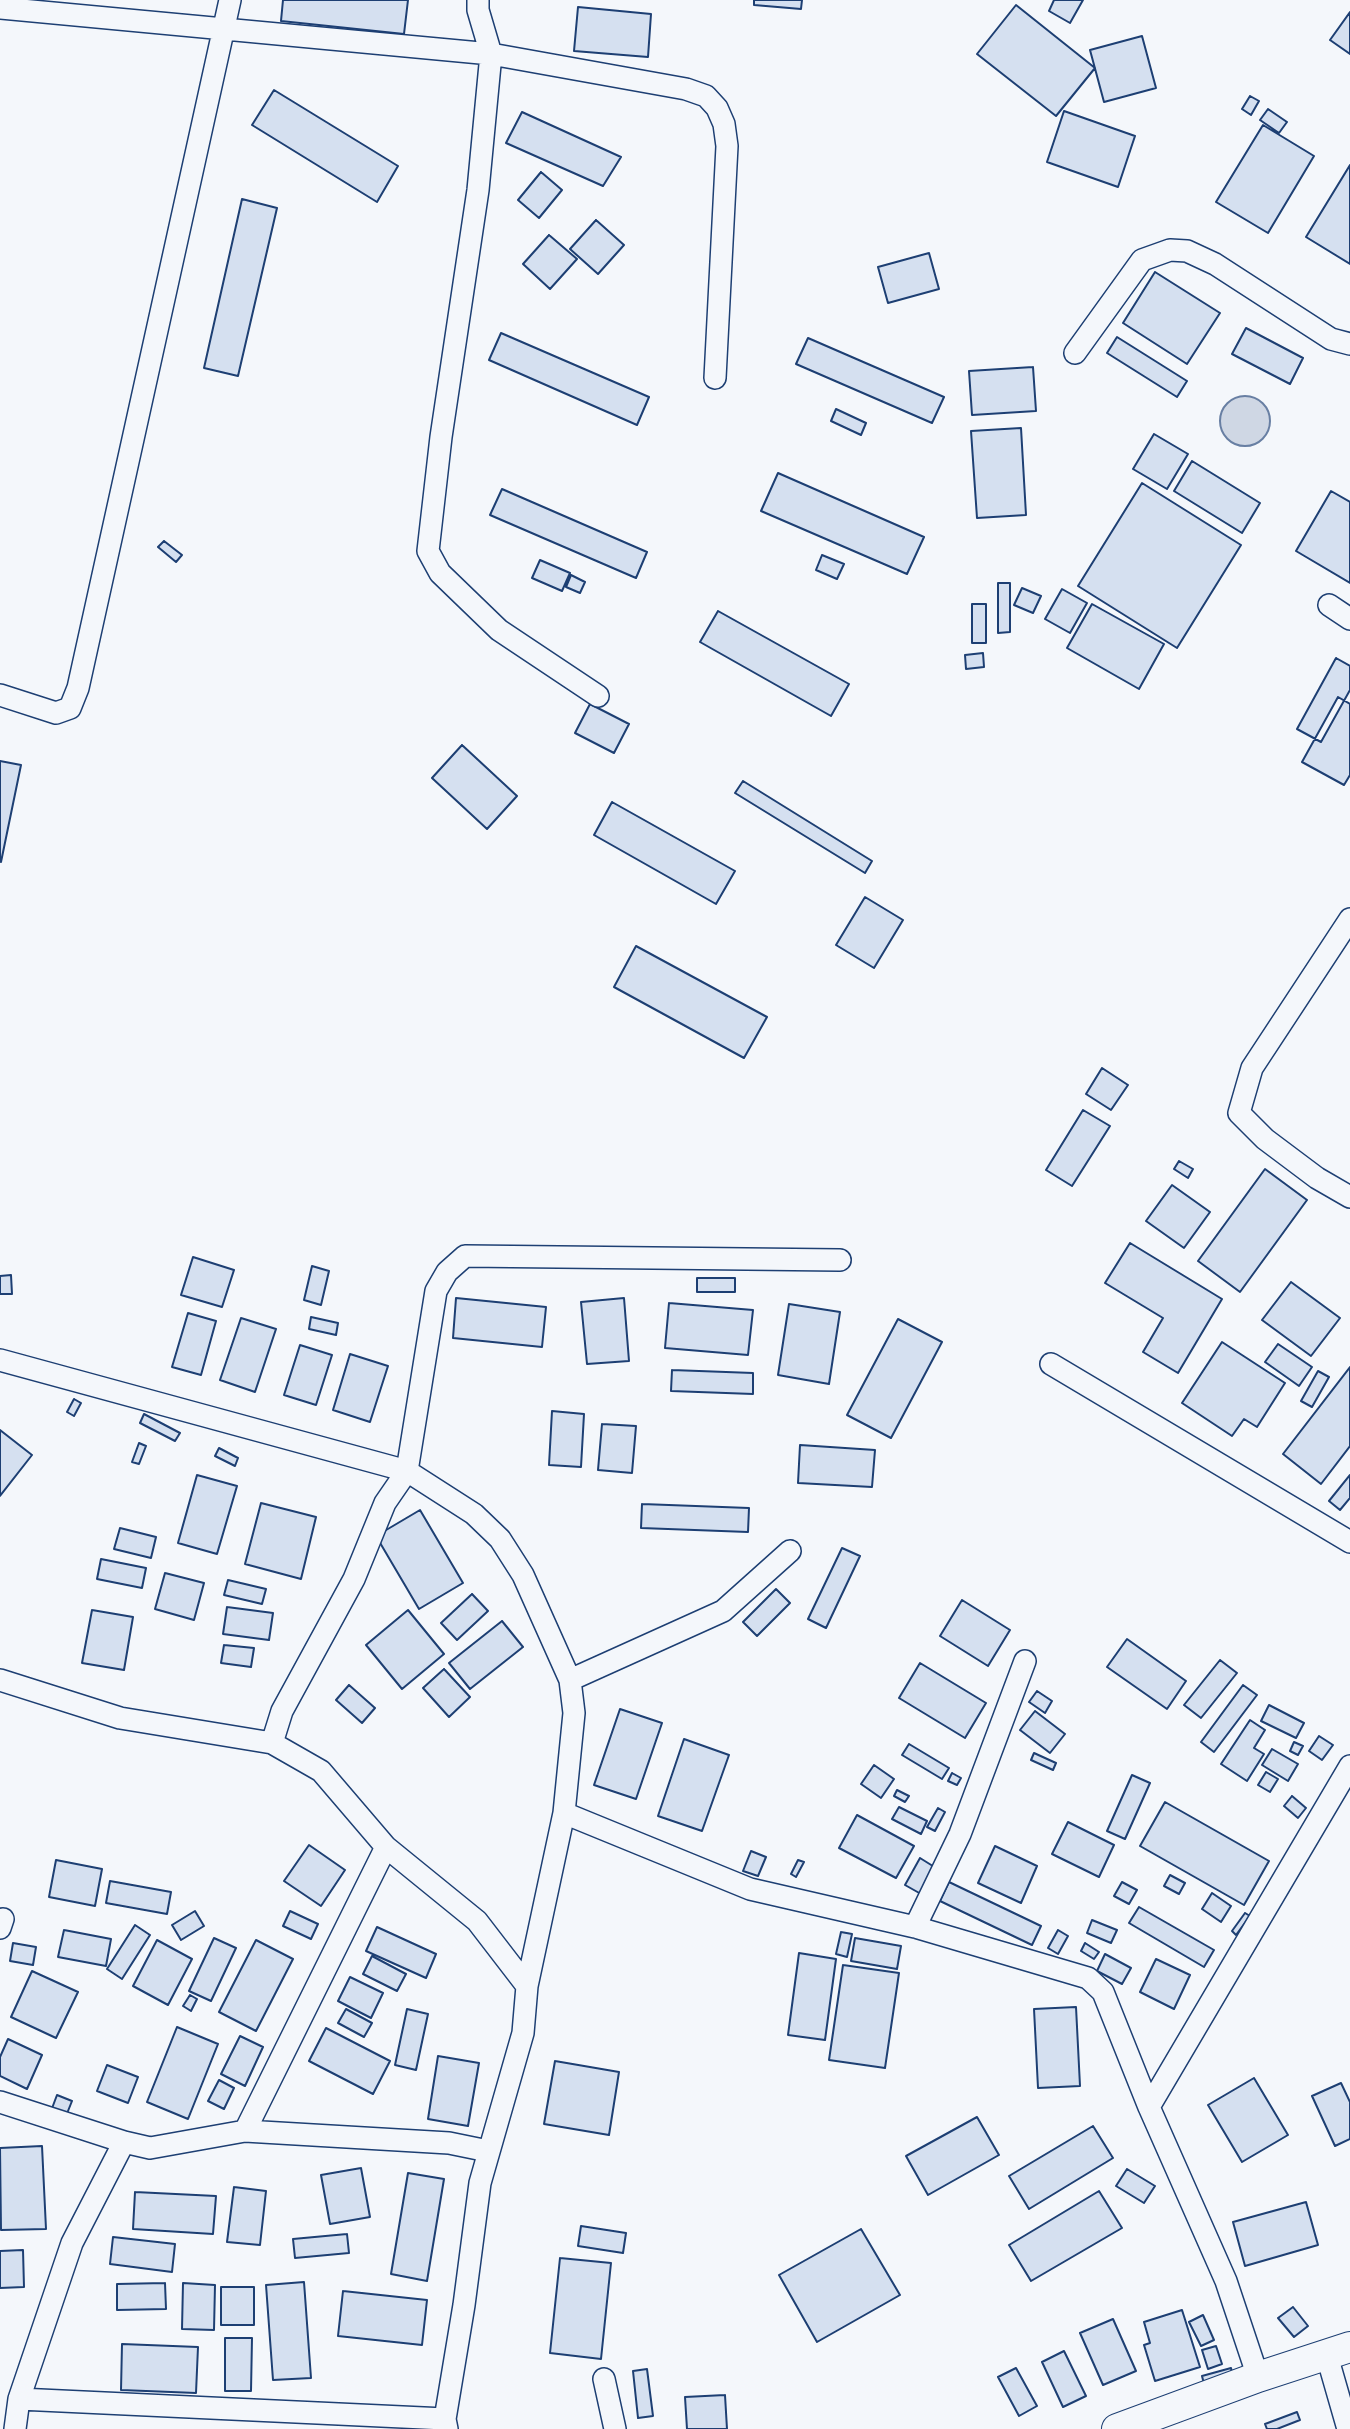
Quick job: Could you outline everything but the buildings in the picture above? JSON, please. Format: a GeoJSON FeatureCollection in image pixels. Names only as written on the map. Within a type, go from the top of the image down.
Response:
{"type":"FeatureCollection","features":[{"type":"Feature","properties":{"kind":"street"},"geometry":{"type":"LineString","coordinates":[[0,695],[56,713],[70,708],[78,688],[230,0]]}},
{"type":"Feature","properties":{"kind":"street"},"geometry":{"type":"LineString","coordinates":[[478,0],[478,10],[491,54],[478,190],[441,438],[428,551],[440,573],[499,630],[598,696]]}},
{"type":"Feature","properties":{"kind":"street"},"geometry":{"type":"LineString","coordinates":[[0,8],[491,54],[686,89],[706,96],[717,108],[724,124],[727,146],[715,379]]}},
{"type":"Feature","properties":{"kind":"street"},"geometry":{"type":"LineString","coordinates":[[1075,353],[1142,260],[1170,250],[1187,251],[1215,264],[1331,339],[1350,344]]}},
{"type":"Feature","properties":{"kind":"street"},"geometry":{"type":"LineString","coordinates":[[1329,605],[1350,619]]}},
{"type":"Feature","properties":{"kind":"street"},"geometry":{"type":"LineString","coordinates":[[1350,919],[1252,1068],[1239,1112],[1275,1147],[1317,1178],[1350,1197]]}},
{"type":"Feature","properties":{"kind":"street"},"geometry":{"type":"LineString","coordinates":[[272,1743],[282,1711],[354,1579],[385,1503],[407,1471],[436,1291],[447,1272],[465,1256],[840,1260]]}},
{"type":"Feature","properties":{"kind":"street"},"geometry":{"type":"LineString","coordinates":[[0,1360],[407,1471],[474,1514],[500,1539],[523,1575],[570,1680],[574,1713],[565,1813],[527,1986],[523,2033],[480,2183],[446,2424],[19,2399]]}},
{"type":"Feature","properties":{"kind":"street"},"geometry":{"type":"LineString","coordinates":[[1051,1364],[1350,1542]]}},
{"type":"Feature","properties":{"kind":"street"},"geometry":{"type":"LineString","coordinates":[[570,1680],[723,1611],[790,1551]]}},
{"type":"Feature","properties":{"kind":"street"},"geometry":{"type":"LineString","coordinates":[[915,1927],[960,1833],[1025,1661]]}},
{"type":"Feature","properties":{"kind":"street"},"geometry":{"type":"LineString","coordinates":[[0,1680],[120,1718],[272,1743],[321,1771],[386,1847],[477,1921],[527,1986]]}},
{"type":"Feature","properties":{"kind":"street"},"geometry":{"type":"LineString","coordinates":[[1149,2107],[1350,1766]]}},
{"type":"Feature","properties":{"kind":"street"},"geometry":{"type":"LineString","coordinates":[[565,1813],[750,1889],[915,1927],[1088,1978],[1103,1992],[1149,2107],[1226,2281],[1258,2377]]}},
{"type":"Feature","properties":{"kind":"street"},"geometry":{"type":"LineString","coordinates":[[245,2131],[386,1847]]}},
{"type":"Feature","properties":{"kind":"street"},"geometry":{"type":"LineString","coordinates":[[0,2102],[124,2143],[150,2148],[245,2131],[449,2143],[488,2151]]}},
{"type":"Feature","properties":{"kind":"street"},"geometry":{"type":"LineString","coordinates":[[15,2429],[19,2399],[72,2243],[124,2143]]}},
{"type":"Feature","properties":{"kind":"street"},"geometry":{"type":"LineString","coordinates":[[1117,2429],[1258,2377],[1338,2351],[1348,2429]]}},
{"type":"Feature","properties":{"kind":"street"},"geometry":{"type":"LineString","coordinates":[[604,2379],[615,2429]]}},
{"type":"Feature","properties":{"kind":"shaded area"},"geometry":{"type":"Polygon","coordinates":[[[1245,396],[1263,403],[1270,421],[1263,439],[1245,446],[1227,439],[1220,421],[1227,403],[1245,396]]]}}]}
